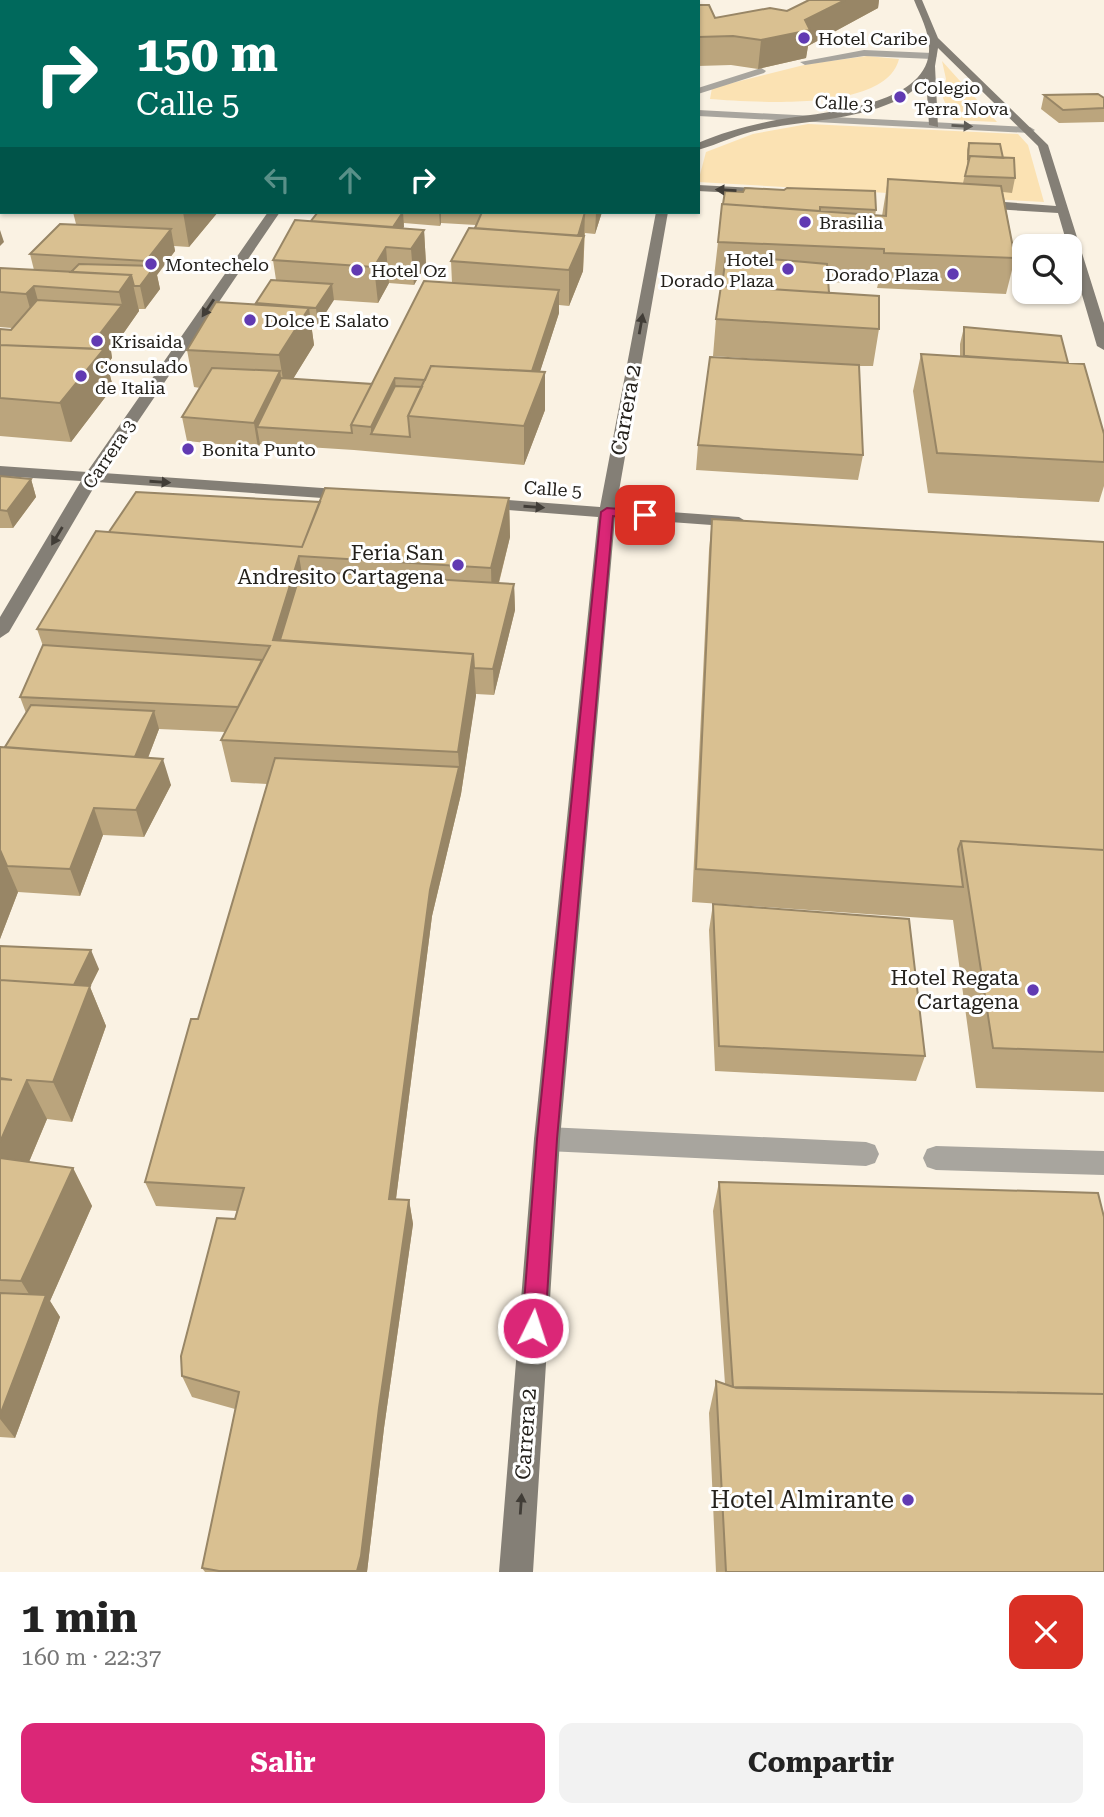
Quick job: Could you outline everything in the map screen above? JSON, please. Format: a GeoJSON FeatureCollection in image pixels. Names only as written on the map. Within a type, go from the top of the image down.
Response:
{"type":"FeatureCollection","features":[{"type":"Feature","properties":{"kind":"main road"},"geometry":{"type":"LineString","coordinates":[[918,0],[934,39],[1043,145],[1104,346]]}},
{"type":"Feature","properties":{"kind":"main road"},"geometry":{"type":"LineString","coordinates":[[934,39],[931,61],[934,125]]}},
{"type":"Feature","properties":{"kind":"main road"},"geometry":{"type":"LineString","coordinates":[[700,146],[743,130],[846,111],[888,99],[914,84],[931,61]]}},
{"type":"Feature","properties":{"kind":"main road"},"geometry":{"type":"LineString","coordinates":[[700,188],[781,193]]}},
{"type":"Feature","properties":{"kind":"main road"},"geometry":{"type":"LineString","coordinates":[[959,203],[1063,209]]}},
{"type":"Feature","properties":{"kind":"main road","name":"Carrera 3"},"geometry":{"type":"LineString","coordinates":[[0,632],[92,477],[273,214]]}},
{"type":"Feature","properties":{"kind":"main road","name":"Carrera 2"},"geometry":{"type":"LineString","coordinates":[[516,1572],[547,1139],[607,512],[663,214]]}},
{"type":"Feature","properties":{"kind":"main road"},"geometry":{"type":"LineString","coordinates":[[0,471],[367,496]]}},
{"type":"Feature","properties":{"kind":"main road","name":"Calle 5"},"geometry":{"type":"LineString","coordinates":[[463,502],[757,524]]}},
{"type":"Feature","properties":{"kind":"street"},"geometry":{"type":"LineString","coordinates":[[805,62],[864,53],[931,61]]}},
{"type":"Feature","properties":{"kind":"street"},"geometry":{"type":"LineString","coordinates":[[700,90],[715,83],[761,71]]}},
{"type":"Feature","properties":{"kind":"street","name":"Calle 3"},"geometry":{"type":"LineString","coordinates":[[700,113],[1030,130]]}},
{"type":"Feature","properties":{"kind":"street"},"geometry":{"type":"LineString","coordinates":[[547,1139],[866,1154]]}},
{"type":"Feature","properties":{"kind":"street"},"geometry":{"type":"LineString","coordinates":[[936,1158],[1104,1163]]}},
{"type":"Feature","properties":{"kind":"shaded area"},"geometry":{"type":"Polygon","coordinates":[[[867,56],[899,59],[889,76],[870,88],[845,96],[785,102],[710,99],[712,88],[808,64],[867,56]]]}},
{"type":"Feature","properties":{"kind":"shaded area"},"geometry":{"type":"Polygon","coordinates":[[[942,61],[997,122],[953,120],[943,98],[946,79],[942,61]]]}},
{"type":"Feature","properties":{"kind":"shaded area"},"geometry":{"type":"Polygon","coordinates":[[[808,124],[1018,134],[1028,145],[1044,202],[700,182],[706,152],[753,134],[808,124]]]}},
{"type":"Feature","properties":{"kind":"building"},"geometry":{"type":"Polygon","coordinates":[[[809,0],[845,0],[805,20],[810,30],[761,40],[733,36],[700,37],[700,5],[709,5],[715,18],[770,8],[787,11],[809,0]]]}},
{"type":"Feature","properties":{"kind":"building"},"geometry":{"type":"Polygon","coordinates":[[[1098,94],[1104,98],[1104,108],[1063,110],[1044,95],[1098,94]]]}},
{"type":"Feature","properties":{"kind":"building"},"geometry":{"type":"Polygon","coordinates":[[[969,143],[1000,144],[1003,158],[970,156],[968,159],[969,143]]]}},
{"type":"Feature","properties":{"kind":"building"},"geometry":{"type":"Polygon","coordinates":[[[970,156],[1014,158],[1015,178],[965,176],[970,156]]]}},
{"type":"Feature","properties":{"kind":"building"},"geometry":{"type":"Polygon","coordinates":[[[888,179],[1001,186],[1012,243],[1012,258],[718,242],[722,204],[886,216],[888,179]]]}},
{"type":"Feature","properties":{"kind":"building"},"geometry":{"type":"Polygon","coordinates":[[[745,188],[875,191],[876,210],[820,207],[820,211],[723,204],[725,191],[743,192],[745,188]]]}},
{"type":"Feature","properties":{"kind":"building"},"geometry":{"type":"Polygon","coordinates":[[[316,214],[402,214],[393,227],[311,221],[316,214]]]}},
{"type":"Feature","properties":{"kind":"building"},"geometry":{"type":"Polygon","coordinates":[[[481,214],[584,214],[578,236],[475,228],[481,214]]]}},
{"type":"Feature","properties":{"kind":"building"},"geometry":{"type":"Polygon","coordinates":[[[295,220],[424,230],[411,249],[386,247],[374,267],[273,260],[295,220]]]}},
{"type":"Feature","properties":{"kind":"building"},"geometry":{"type":"Polygon","coordinates":[[[60,224],[171,229],[146,261],[30,254],[60,224]]]}},
{"type":"Feature","properties":{"kind":"building"},"geometry":{"type":"Polygon","coordinates":[[[469,228],[584,236],[569,270],[451,261],[469,228]]]}},
{"type":"Feature","properties":{"kind":"building"},"geometry":{"type":"Polygon","coordinates":[[[726,255],[827,264],[829,293],[722,286],[726,255]]]}},
{"type":"Feature","properties":{"kind":"building"},"geometry":{"type":"Polygon","coordinates":[[[79,264],[155,266],[140,286],[134,286],[131,275],[71,272],[79,264]]]}},
{"type":"Feature","properties":{"kind":"building"},"geometry":{"type":"Polygon","coordinates":[[[0,268],[131,275],[119,292],[34,286],[26,294],[0,292],[0,268]]]}},
{"type":"Feature","properties":{"kind":"building"},"geometry":{"type":"Polygon","coordinates":[[[271,280],[332,284],[316,308],[256,303],[271,280]]]}},
{"type":"Feature","properties":{"kind":"building"},"geometry":{"type":"Polygon","coordinates":[[[424,281],[559,290],[532,371],[431,366],[425,380],[395,378],[371,427],[351,425],[424,281]]]}},
{"type":"Feature","properties":{"kind":"building"},"geometry":{"type":"Polygon","coordinates":[[[721,286],[879,296],[879,329],[716,319],[721,286]]]}},
{"type":"Feature","properties":{"kind":"building"},"geometry":{"type":"Polygon","coordinates":[[[37,300],[122,305],[99,335],[107,335],[95,349],[0,345],[0,329],[11,330],[37,300]]]}},
{"type":"Feature","properties":{"kind":"building"},"geometry":{"type":"Polygon","coordinates":[[[216,302],[309,308],[279,355],[187,350],[216,302]]]}},
{"type":"Feature","properties":{"kind":"building"},"geometry":{"type":"Polygon","coordinates":[[[964,327],[1061,336],[1068,363],[964,356],[964,327]]]}},
{"type":"Feature","properties":{"kind":"building"},"geometry":{"type":"Polygon","coordinates":[[[0,345],[104,349],[60,403],[0,398],[0,345]]]}},
{"type":"Feature","properties":{"kind":"building"},"geometry":{"type":"Polygon","coordinates":[[[921,354],[1084,364],[1104,434],[1104,462],[937,453],[921,354]]]}},
{"type":"Feature","properties":{"kind":"building"},"geometry":{"type":"Polygon","coordinates":[[[710,357],[859,365],[863,455],[698,445],[710,357]]]}},
{"type":"Feature","properties":{"kind":"building"},"geometry":{"type":"Polygon","coordinates":[[[431,366],[545,372],[524,426],[408,416],[431,366]]]}},
{"type":"Feature","properties":{"kind":"building"},"geometry":{"type":"Polygon","coordinates":[[[212,368],[280,371],[254,423],[182,417],[212,368]]]}},
{"type":"Feature","properties":{"kind":"building"},"geometry":{"type":"Polygon","coordinates":[[[281,378],[372,384],[351,425],[352,433],[257,427],[281,378]]]}},
{"type":"Feature","properties":{"kind":"building"},"geometry":{"type":"Polygon","coordinates":[[[395,386],[422,387],[408,416],[410,437],[371,434],[395,386]]]}},
{"type":"Feature","properties":{"kind":"building"},"geometry":{"type":"Polygon","coordinates":[[[0,476],[31,479],[7,511],[0,510],[0,476]]]}},
{"type":"Feature","properties":{"kind":"building"},"geometry":{"type":"Polygon","coordinates":[[[325,488],[509,498],[491,568],[299,556],[273,640],[473,654],[458,752],[221,740],[270,646],[37,629],[96,531],[302,547],[325,488]]]}},
{"type":"Feature","properties":{"kind":"building"},"geometry":{"type":"Polygon","coordinates":[[[136,492],[320,502],[302,547],[109,532],[136,492]]]}},
{"type":"Feature","properties":{"kind":"building"},"geometry":{"type":"Polygon","coordinates":[[[712,519],[1104,542],[1104,850],[961,841],[958,849],[963,887],[696,869],[712,519]]]}},
{"type":"Feature","properties":{"kind":"building"},"geometry":{"type":"Polygon","coordinates":[[[301,571],[514,584],[493,669],[474,668],[473,654],[280,640],[301,571]]]}},
{"type":"Feature","properties":{"kind":"building"},"geometry":{"type":"Polygon","coordinates":[[[43,645],[262,660],[238,707],[20,697],[43,645]]]}},
{"type":"Feature","properties":{"kind":"building"},"geometry":{"type":"Polygon","coordinates":[[[31,705],[154,711],[135,757],[5,747],[31,705]]]}},
{"type":"Feature","properties":{"kind":"building"},"geometry":{"type":"Polygon","coordinates":[[[0,747],[163,759],[136,810],[94,808],[70,869],[7,866],[0,850],[0,747]]]}},
{"type":"Feature","properties":{"kind":"building"},"geometry":{"type":"Polygon","coordinates":[[[275,758],[459,767],[430,890],[389,1199],[409,1200],[357,1571],[219,1571],[202,1568],[239,1392],[182,1376],[181,1356],[217,1218],[235,1219],[244,1188],[145,1182],[191,1019],[198,1019],[275,758]]]}},
{"type":"Feature","properties":{"kind":"building","name":"Hotel Regata Cartagena"},"geometry":{"type":"Polygon","coordinates":[[[961,841],[1104,850],[1104,1052],[993,1048],[961,841]]]}},
{"type":"Feature","properties":{"kind":"building"},"geometry":{"type":"Polygon","coordinates":[[[713,904],[909,919],[925,1056],[719,1046],[713,904]]]}},
{"type":"Feature","properties":{"kind":"building"},"geometry":{"type":"Polygon","coordinates":[[[0,946],[91,950],[74,985],[0,980],[0,946]]]}},
{"type":"Feature","properties":{"kind":"building"},"geometry":{"type":"Polygon","coordinates":[[[0,980],[90,986],[53,1082],[27,1080],[0,1142],[0,1079],[12,1080],[0,1078],[0,980]]]}},
{"type":"Feature","properties":{"kind":"building"},"geometry":{"type":"Polygon","coordinates":[[[0,1158],[73,1168],[21,1281],[0,1280],[0,1158]]]}},
{"type":"Feature","properties":{"kind":"building"},"geometry":{"type":"Polygon","coordinates":[[[719,1182],[1098,1193],[1104,1217],[1104,1394],[733,1387],[719,1182]]]}},
{"type":"Feature","properties":{"kind":"building"},"geometry":{"type":"Polygon","coordinates":[[[0,1293],[46,1295],[0,1415],[0,1293]]]}},
{"type":"Feature","properties":{"kind":"building","name":"Hotel Almirante"},"geometry":{"type":"Polygon","coordinates":[[[716,1381],[736,1388],[1104,1394],[1104,1572],[726,1572],[716,1381]]]}},
{"type":"Feature","properties":{"kind":"place","name":"Hotel Caribe"},"geometry":{"type":"Point","coordinates":[804,38]}},
{"type":"Feature","properties":{"kind":"place","name":"Colegio Terra Nova"},"geometry":{"type":"Point","coordinates":[900,97]}},
{"type":"Feature","properties":{"kind":"place","name":"Brasilia"},"geometry":{"type":"Point","coordinates":[805,222]}},
{"type":"Feature","properties":{"kind":"place","name":"Montechelo"},"geometry":{"type":"Point","coordinates":[151,264]}},
{"type":"Feature","properties":{"kind":"place","name":"Hotel Dorado Plaza"},"geometry":{"type":"Point","coordinates":[788,269]}},
{"type":"Feature","properties":{"kind":"place","name":"Hotel Oz"},"geometry":{"type":"Point","coordinates":[357,270]}},
{"type":"Feature","properties":{"kind":"place","name":"Dorado Plaza"},"geometry":{"type":"Point","coordinates":[953,274]}},
{"type":"Feature","properties":{"kind":"place","name":"Dolce E Salato"},"geometry":{"type":"Point","coordinates":[250,320]}},
{"type":"Feature","properties":{"kind":"place","name":"Krisaida"},"geometry":{"type":"Point","coordinates":[97,341]}},
{"type":"Feature","properties":{"kind":"place","name":"Consulado de Italia"},"geometry":{"type":"Point","coordinates":[81,376]}},
{"type":"Feature","properties":{"kind":"place","name":"Bonita Punto"},"geometry":{"type":"Point","coordinates":[188,449]}},
{"type":"Feature","properties":{"kind":"place","name":"Feria San Andresito Cartagena"},"geometry":{"type":"Point","coordinates":[458,565]}},
{"type":"Feature","properties":{"kind":"place","name":"Hotel Regata Cartagena"},"geometry":{"type":"Point","coordinates":[1033,990]}},
{"type":"Feature","properties":{"kind":"place","name":"Hotel Almirante"},"geometry":{"type":"Point","coordinates":[908,1500]}},
{"type":"Feature","properties":{"kind":"route"},"geometry":{"type":"LineString","coordinates":[[533,1328],[547,1139],[607,512],[645,515]]}}]}
